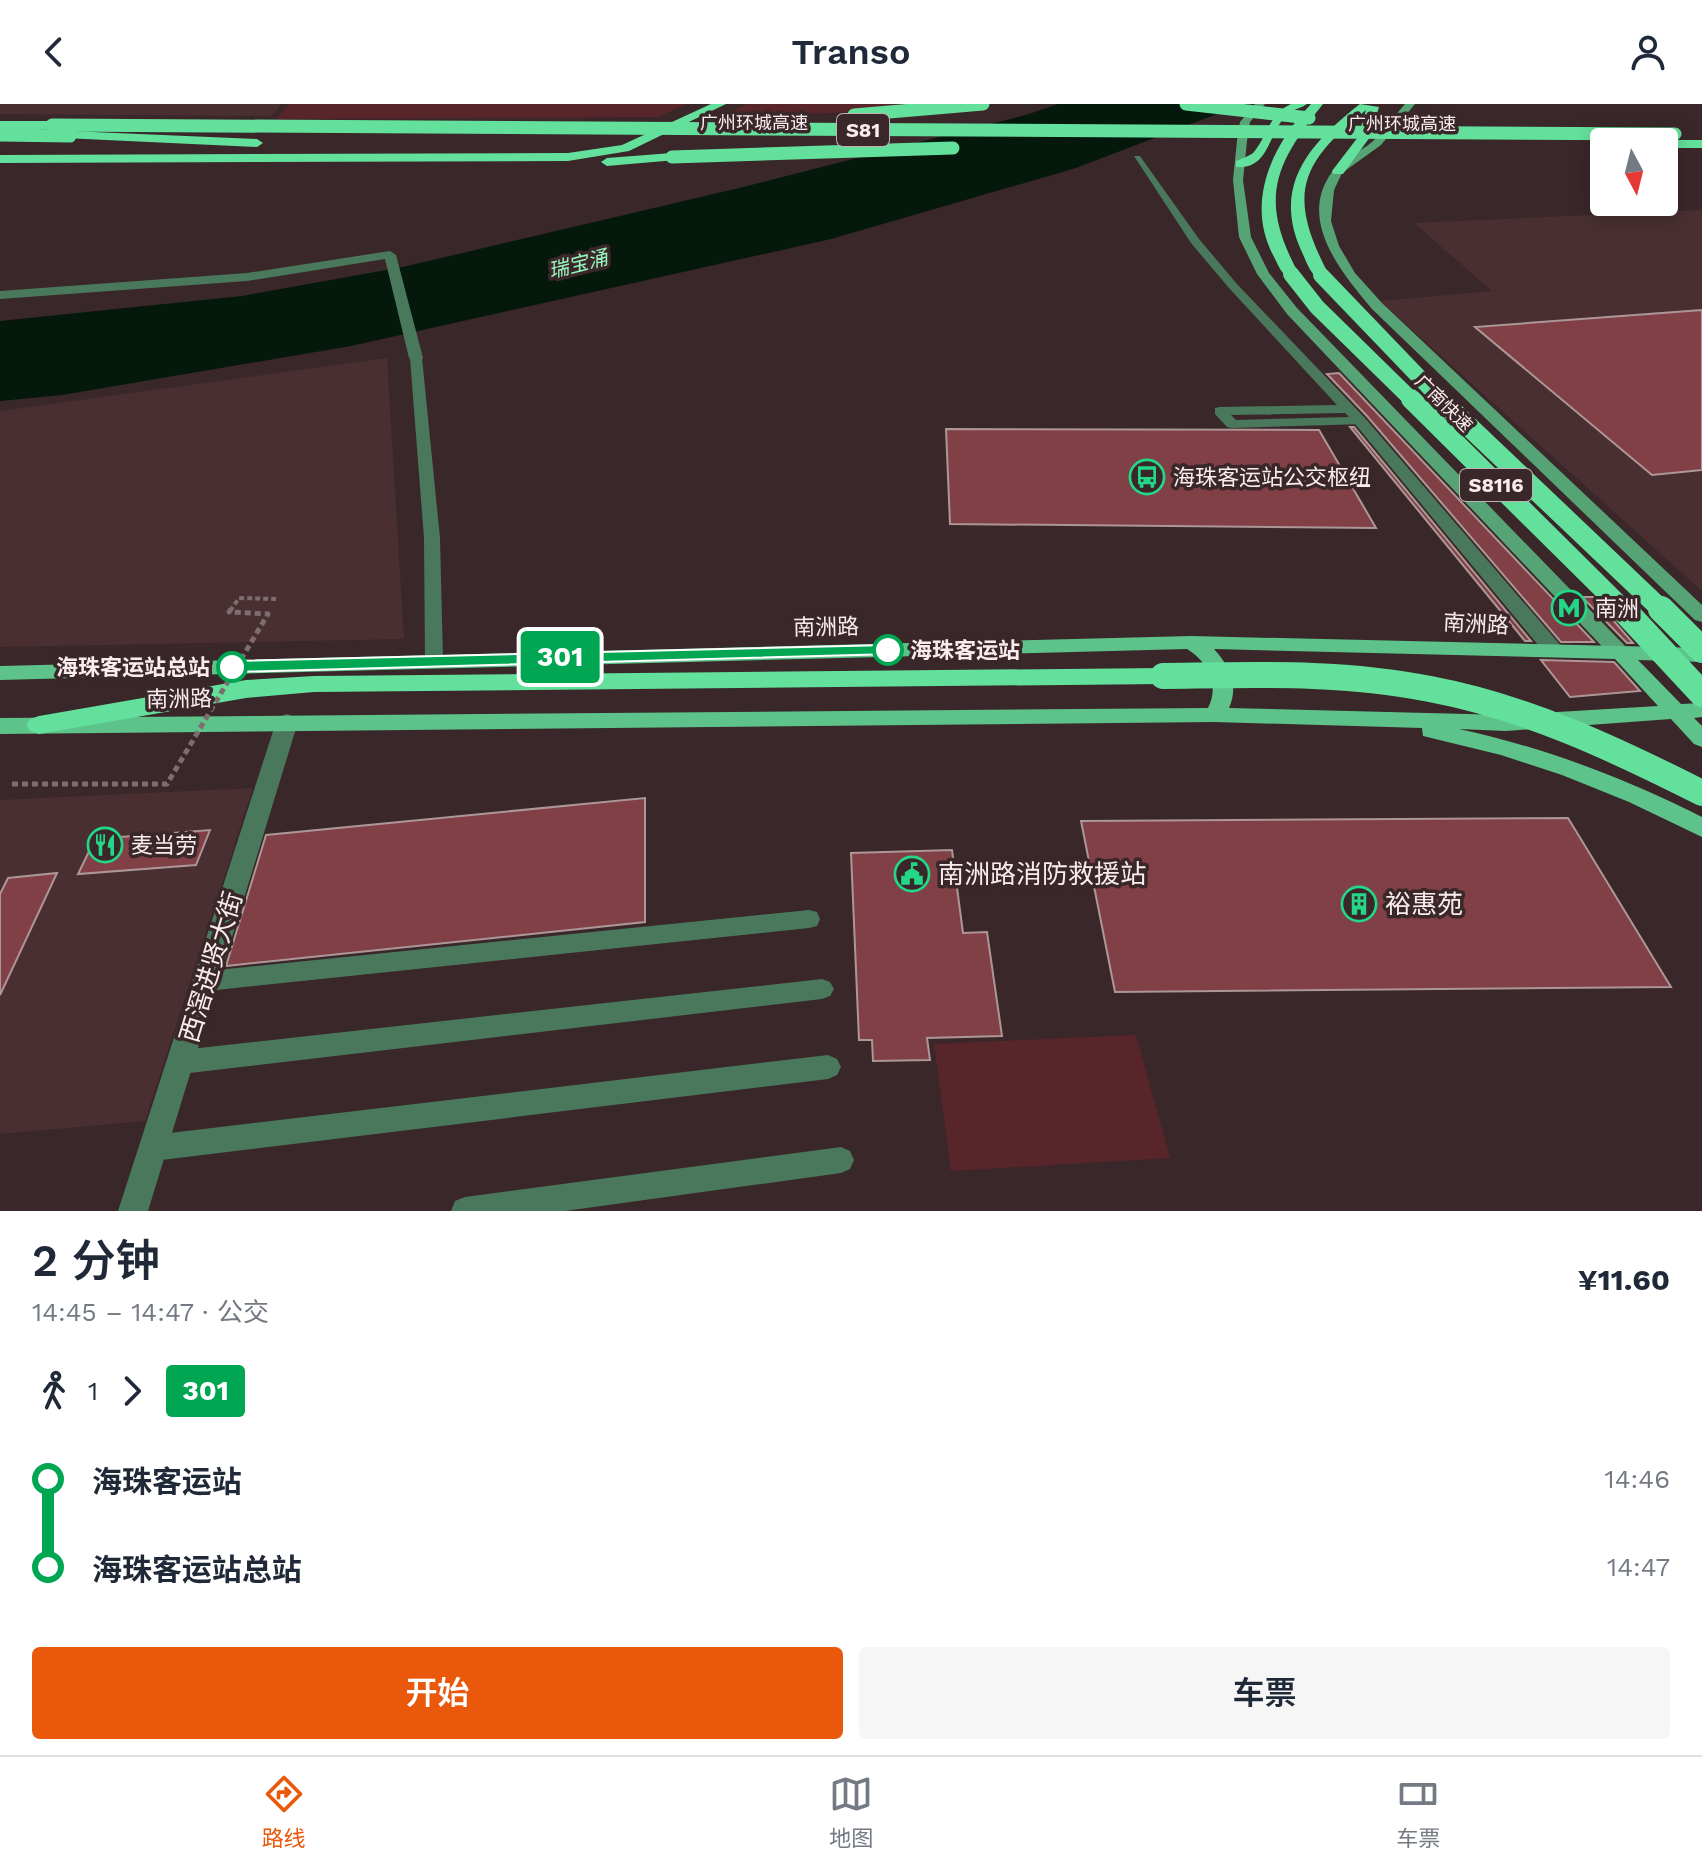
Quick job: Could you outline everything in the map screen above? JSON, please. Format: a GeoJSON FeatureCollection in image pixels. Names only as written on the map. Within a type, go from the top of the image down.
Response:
{"type":"FeatureCollection","features":[{"type":"Feature","properties":{"kind":"highway"},"geometry":{"type":"LineString","coordinates":[[0,134],[334,146],[565,150],[611,143],[698,104]]}},
{"type":"Feature","properties":{"kind":"highway"},"geometry":{"type":"LineString","coordinates":[[0,159],[568,157],[625,148],[720,104]]}},
{"type":"Feature","properties":{"kind":"highway"},"geometry":{"type":"LineString","coordinates":[[52,125],[534,123],[789,118],[894,114],[983,104]]}},
{"type":"Feature","properties":{"kind":"highway"},"geometry":{"type":"LineString","coordinates":[[1186,104],[1344,120],[1590,130]]}},
{"type":"Feature","properties":{"kind":"highway"},"geometry":{"type":"LineString","coordinates":[[1240,164],[1258,156],[1271,129],[1285,111],[1301,104]]}},
{"type":"Feature","properties":{"kind":"highway","name":"广南快速"},"geometry":{"type":"LineString","coordinates":[[1317,104],[1285,142],[1275,163],[1268,196],[1272,235],[1291,274],[1317,307],[1608,593],[1702,694]]}},
{"type":"Feature","properties":{"kind":"highway","name":"广南快速"},"geometry":{"type":"LineString","coordinates":[[1367,104],[1320,148],[1295,199],[1303,240],[1321,275],[1476,434],[1644,590],[1702,653]]}},
{"type":"Feature","properties":{"kind":"highway"},"geometry":{"type":"LineString","coordinates":[[1338,171],[1364,137],[1375,104]]}},
{"type":"Feature","properties":{"kind":"highway","name":"广州环城高速"},"geometry":{"type":"LineString","coordinates":[[0,125],[1590,134]]}},
{"type":"Feature","properties":{"kind":"highway","name":"广州环城高速"},"geometry":{"type":"LineString","coordinates":[[0,134],[1590,143]]}},
{"type":"Feature","properties":{"kind":"highway","name":"广州环城高速"},"geometry":{"type":"LineString","coordinates":[[1678,134],[1702,134]]}},
{"type":"Feature","properties":{"kind":"highway"},"geometry":{"type":"LineString","coordinates":[[1135,152],[1440,141]]}},
{"type":"Feature","properties":{"kind":"highway"},"geometry":{"type":"LineString","coordinates":[[1678,144],[1702,144]]}},
{"type":"Feature","properties":{"kind":"highway"},"geometry":{"type":"LineString","coordinates":[[140,159],[466,165],[960,148]]}},
{"type":"Feature","properties":{"kind":"highway"},"geometry":{"type":"LineString","coordinates":[[39,725],[246,689],[314,684],[1303,675],[1427,688],[1534,717],[1632,756],[1702,793]]}},
{"type":"Feature","properties":{"kind":"main road"},"geometry":{"type":"LineString","coordinates":[[1260,104],[1245,122],[1239,192],[1245,237],[1263,274],[1292,311],[1702,739]]}},
{"type":"Feature","properties":{"kind":"main road"},"geometry":{"type":"LineString","coordinates":[[1410,104],[1377,143],[1338,171],[1328,190],[1325,221],[1333,246],[1350,275],[1377,306],[1702,616]]}},
{"type":"Feature","properties":{"kind":"main road"},"geometry":{"type":"LineString","coordinates":[[1191,642],[1211,658],[1221,673],[1224,697],[1214,715]]}},
{"type":"Feature","properties":{"kind":"main road","name":"南洲路"},"geometry":{"type":"LineString","coordinates":[[0,673],[1191,642],[1365,644],[1621,654],[1702,653]]}},
{"type":"Feature","properties":{"kind":"main road","name":"南洲路"},"geometry":{"type":"LineString","coordinates":[[0,726],[1214,715],[1506,723],[1702,710]]}},
{"type":"Feature","properties":{"kind":"main road"},"geometry":{"type":"LineString","coordinates":[[1376,719],[1532,755],[1660,805],[1702,828]]}},
{"type":"Feature","properties":{"kind":"street"},"geometry":{"type":"LineString","coordinates":[[0,295],[247,277],[390,255],[416,358]]}},
{"type":"Feature","properties":{"kind":"street"},"geometry":{"type":"LineString","coordinates":[[1354,415],[1555,652]]}},
{"type":"Feature","properties":{"kind":"street","name":"西滘进贤大街"},"geometry":{"type":"LineString","coordinates":[[133,1211],[287,722]]}},
{"type":"Feature","properties":{"kind":"lane"},"geometry":{"type":"LineString","coordinates":[[1135,152],[1205,252],[1354,415]]}},
{"type":"Feature","properties":{"kind":"lane"},"geometry":{"type":"LineString","coordinates":[[416,358],[432,538],[434,660]]}},
{"type":"Feature","properties":{"kind":"lane"},"geometry":{"type":"LineString","coordinates":[[1220,411],[1354,415],[1232,424],[1220,411]]}},
{"type":"Feature","properties":{"kind":"lane"},"geometry":{"type":"LineString","coordinates":[[207,981],[809,919]]}},
{"type":"Feature","properties":{"kind":"lane"},"geometry":{"type":"LineString","coordinates":[[181,1062],[822,989]]}},
{"type":"Feature","properties":{"kind":"lane"},"geometry":{"type":"LineString","coordinates":[[153,1148],[828,1067]]}},
{"type":"Feature","properties":{"kind":"lane"},"geometry":{"type":"LineString","coordinates":[[465,1211],[841,1160]]}},
{"type":"Feature","properties":{"kind":"path"},"geometry":{"type":"LineString","coordinates":[[12,784],[167,784],[268,614],[229,612],[239,598],[277,599]]}},
{"type":"Feature","properties":{"kind":"shaded area"},"geometry":{"type":"Polygon","coordinates":[[[0,104],[281,104],[272,116],[0,114],[0,104]]]}},
{"type":"Feature","properties":{"kind":"shaded area"},"geometry":{"type":"Polygon","coordinates":[[[289,104],[687,104],[658,117],[276,119],[289,104]]]}},
{"type":"Feature","properties":{"kind":"shaded area"},"geometry":{"type":"Polygon","coordinates":[[[747,104],[944,104],[832,113],[720,116],[747,104]]]}},
{"type":"Feature","properties":{"kind":"shaded area"},"geometry":{"type":"Polygon","coordinates":[[[1702,210],[1702,591],[1380,301],[1492,291],[1414,223],[1590,215],[1678,216],[1678,211],[1702,210]]]}},
{"type":"Feature","properties":{"kind":"shaded area"},"geometry":{"type":"Polygon","coordinates":[[[387,358],[404,639],[0,647],[0,411],[387,358]]]}},
{"type":"Feature","properties":{"kind":"shaded area"},"geometry":{"type":"Polygon","coordinates":[[[253,788],[145,1121],[0,1134],[0,800],[253,788]]]}},
{"type":"Feature","properties":{"kind":"shaded area"},"geometry":{"type":"Polygon","coordinates":[[[1136,1035],[1170,1158],[951,1171],[934,1044],[1136,1035]]]}},
{"type":"Feature","properties":{"kind":"water","name":"瑞宝涌"},"geometry":{"type":"Polygon","coordinates":[[[1058,104],[1243,104],[1076,168],[831,239],[351,346],[62,395],[0,401],[0,321],[242,296],[403,267],[735,189],[1026,115],[1058,104]]]}},
{"type":"Feature","properties":{"kind":"building"},"geometry":{"type":"Polygon","coordinates":[[[1702,310],[1702,470],[1652,475],[1475,327],[1702,310]]]}},
{"type":"Feature","properties":{"kind":"building"},"geometry":{"type":"Polygon","coordinates":[[[1339,373],[1594,642],[1561,642],[1367,416],[1327,374],[1339,373]]]}},
{"type":"Feature","properties":{"kind":"building"},"geometry":{"type":"Polygon","coordinates":[[[1350,427],[1354,427],[1531,641],[1525,641],[1350,427]]]}},
{"type":"Feature","properties":{"kind":"building","name":"海珠客运站公交枢纽"},"geometry":{"type":"Polygon","coordinates":[[[946,429],[1319,430],[1376,528],[950,524],[946,429]]]}},
{"type":"Feature","properties":{"kind":"building"},"geometry":{"type":"Polygon","coordinates":[[[1582,597],[1593,597],[1633,643],[1627,643],[1582,597]]]}},
{"type":"Feature","properties":{"kind":"building"},"geometry":{"type":"Polygon","coordinates":[[[1541,660],[1614,662],[1640,691],[1570,697],[1541,660]]]}},
{"type":"Feature","properties":{"kind":"building"},"geometry":{"type":"Polygon","coordinates":[[[645,798],[645,922],[226,966],[266,835],[645,798]]]}},
{"type":"Feature","properties":{"kind":"building","name":"裕惠苑"},"geometry":{"type":"Polygon","coordinates":[[[1568,818],[1671,987],[1115,992],[1081,821],[1568,818]]]}},
{"type":"Feature","properties":{"kind":"building"},"geometry":{"type":"Polygon","coordinates":[[[210,830],[196,865],[78,874],[95,839],[210,830]]]}},
{"type":"Feature","properties":{"kind":"building"},"geometry":{"type":"Polygon","coordinates":[[[952,850],[963,933],[987,932],[1002,1036],[927,1038],[930,1060],[873,1061],[872,1040],[859,1040],[851,853],[952,850]]]}},
{"type":"Feature","properties":{"kind":"building"},"geometry":{"type":"Polygon","coordinates":[[[57,873],[0,995],[0,894],[8,878],[57,873]]]}},
{"type":"Feature","properties":{"kind":"bus line","name":"301"},"geometry":{"type":"LineString","coordinates":[[232,667],[888,650]]}},
{"type":"Feature","properties":{"kind":"place","name":"海珠客运站公交枢纽"},"geometry":{"type":"Point","coordinates":[1147,477]}},
{"type":"Feature","properties":{"kind":"place","name":"南洲"},"geometry":{"type":"Point","coordinates":[1569,608]}},
{"type":"Feature","properties":{"kind":"place","name":"海珠客运站"},"geometry":{"type":"Point","coordinates":[888,650]}},
{"type":"Feature","properties":{"kind":"place","name":"海珠客运站总站"},"geometry":{"type":"Point","coordinates":[232,667]}},
{"type":"Feature","properties":{"kind":"place","name":"麦当劳"},"geometry":{"type":"Point","coordinates":[105,845]}},
{"type":"Feature","properties":{"kind":"place","name":"南洲路消防救援站"},"geometry":{"type":"Point","coordinates":[912,874]}},
{"type":"Feature","properties":{"kind":"place","name":"裕惠苑"},"geometry":{"type":"Point","coordinates":[1359,904]}}]}
